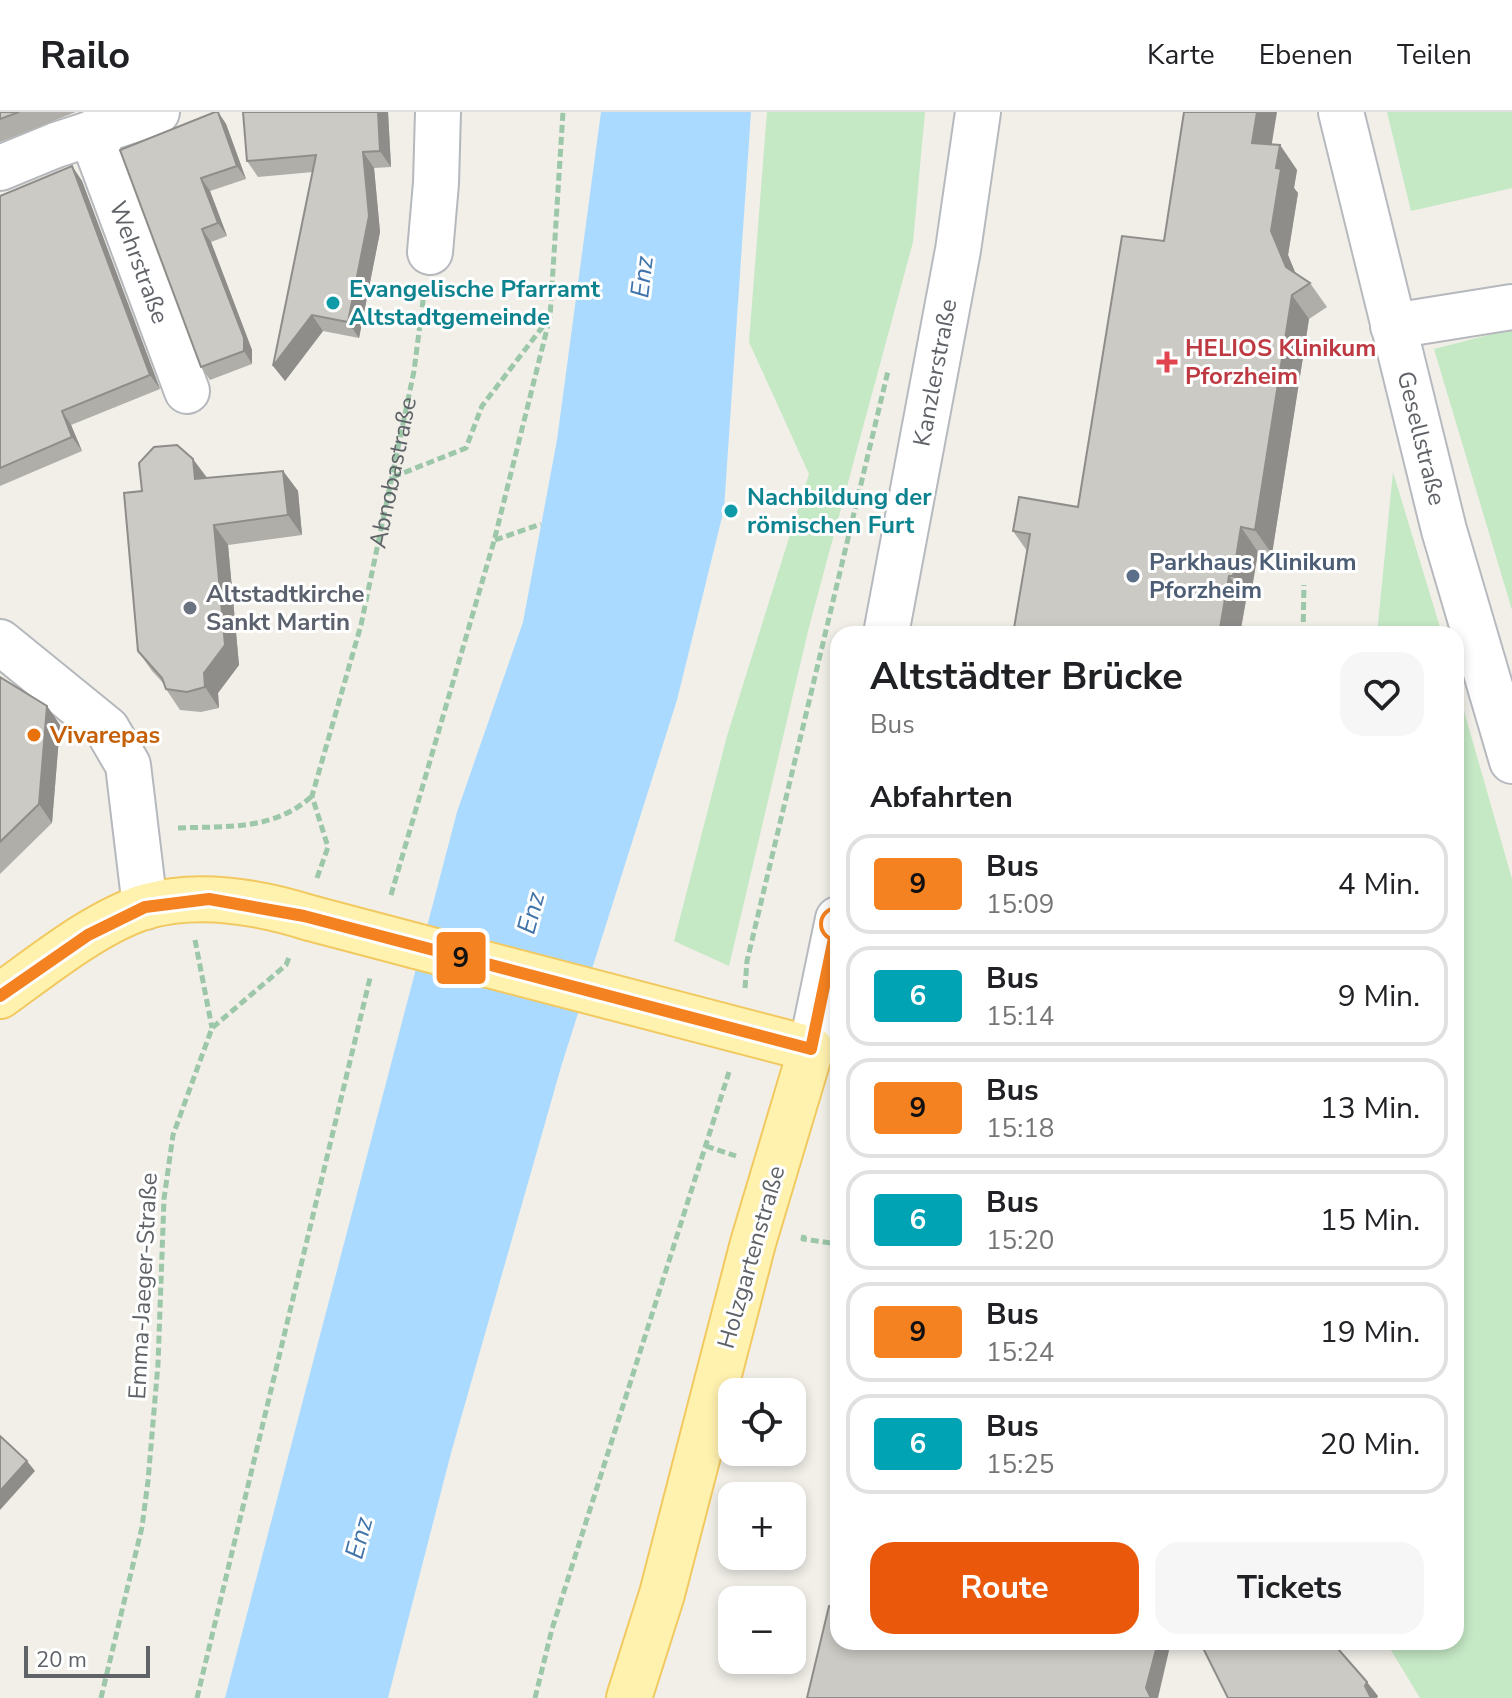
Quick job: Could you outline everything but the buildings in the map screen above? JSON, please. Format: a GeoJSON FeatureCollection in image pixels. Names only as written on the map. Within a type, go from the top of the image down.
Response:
{"type":"FeatureCollection","features":[{"type":"Feature","properties":{"kind":"main road"},"geometry":{"type":"LineString","coordinates":[[0,996],[88,935],[165,903],[234,902],[307,917],[811,1049]]}},
{"type":"Feature","properties":{"kind":"main road","name":"Holzgartenstraße"},"geometry":{"type":"LineString","coordinates":[[629,1698],[662,1594],[753,1243],[811,1049]]}},
{"type":"Feature","properties":{"kind":"street"},"geometry":{"type":"LineString","coordinates":[[0,168],[157,112]]}},
{"type":"Feature","properties":{"kind":"street"},"geometry":{"type":"LineString","coordinates":[[430,252],[438,112]]}},
{"type":"Feature","properties":{"kind":"street","name":"Kanzlerstraße"},"geometry":{"type":"LineString","coordinates":[[888,626],[958,250],[978,112]]}},
{"type":"Feature","properties":{"kind":"street","name":"Gesellstraße"},"geometry":{"type":"LineString","coordinates":[[1341,112],[1444,530],[1512,761]]}},
{"type":"Feature","properties":{"kind":"street","name":"Wehrstraße"},"geometry":{"type":"LineString","coordinates":[[91,133],[187,391]]}},
{"type":"Feature","properties":{"kind":"street"},"geometry":{"type":"LineString","coordinates":[[1393,326],[1512,307]]}},
{"type":"Feature","properties":{"kind":"street"},"geometry":{"type":"LineString","coordinates":[[0,642],[107,729],[128,765],[165,903]]}},
{"type":"Feature","properties":{"kind":"street"},"geometry":{"type":"LineString","coordinates":[[811,1049],[830,958]]}},
{"type":"Feature","properties":{"kind":"path"},"geometry":{"type":"LineString","coordinates":[[390,899],[494,541],[550,317],[563,112]]}},
{"type":"Feature","properties":{"kind":"path","name":"Abnobastraße"},"geometry":{"type":"LineString","coordinates":[[312,796],[361,625],[414,371],[430,252]]}},
{"type":"Feature","properties":{"kind":"path"},"geometry":{"type":"LineString","coordinates":[[393,477],[466,448],[482,406],[550,317]]}},
{"type":"Feature","properties":{"kind":"path"},"geometry":{"type":"LineString","coordinates":[[535,1698],[552,1629],[732,1029],[891,361]]}},
{"type":"Feature","properties":{"kind":"path"},"geometry":{"type":"LineString","coordinates":[[494,541],[541,524]]}},
{"type":"Feature","properties":{"kind":"path"},"geometry":{"type":"LineString","coordinates":[[1303,626],[1304,585]]}},
{"type":"Feature","properties":{"kind":"path"},"geometry":{"type":"LineString","coordinates":[[212,1028],[165,903],[177,828],[260,824],[281,818],[312,796],[328,847],[307,917]]}},
{"type":"Feature","properties":{"kind":"path","name":"Emma-Jaeger-Straße"},"geometry":{"type":"LineString","coordinates":[[101,1698],[142,1527],[158,1364],[166,1169],[186,1091],[212,1028],[286,965],[307,917]]}},
{"type":"Feature","properties":{"kind":"path"},"geometry":{"type":"LineString","coordinates":[[197,1698],[372,973]]}},
{"type":"Feature","properties":{"kind":"path"},"geometry":{"type":"LineString","coordinates":[[825,1243],[830,1243]]}},
{"type":"Feature","properties":{"kind":"green space"},"geometry":{"type":"Polygon","coordinates":[[[767,112],[925,112],[913,242],[809,627],[729,966],[674,941],[727,736],[809,474],[749,342],[767,112]]]}},
{"type":"Feature","properties":{"kind":"green space"},"geometry":{"type":"Polygon","coordinates":[[[1387,112],[1512,112],[1512,188],[1411,211],[1387,112]]]}},
{"type":"Feature","properties":{"kind":"green space"},"geometry":{"type":"Polygon","coordinates":[[[1512,329],[1512,610],[1434,349],[1512,329]]]}},
{"type":"Feature","properties":{"kind":"green space"},"geometry":{"type":"Polygon","coordinates":[[[1393,472],[1440,626],[1378,626],[1393,472]]]}},
{"type":"Feature","properties":{"kind":"green space"},"geometry":{"type":"Polygon","coordinates":[[[1464,711],[1512,879],[1512,1698],[1420,1698],[1391,1650],[1464,1650],[1464,711]]]}},
{"type":"Feature","properties":{"kind":"water","name":"Enz"},"geometry":{"type":"Polygon","coordinates":[[[601,112],[751,112],[724,509],[677,700],[561,1067],[451,1453],[388,1698],[225,1698],[457,812],[523,622],[557,440],[601,112]]]}},
{"type":"Feature","properties":{"kind":"bus line","name":"9"},"geometry":{"type":"LineString","coordinates":[[0,996],[88,935],[145,907],[209,899],[304,916],[811,1049],[830,958]]}},
{"type":"Feature","properties":{"kind":"place","name":"Evangelische Pfarramt Altstadtgemeinde"},"geometry":{"type":"Point","coordinates":[333,303]}},
{"type":"Feature","properties":{"kind":"place","name":"HELIOS Klinikum Pforzheim"},"geometry":{"type":"Point","coordinates":[1167,362]}},
{"type":"Feature","properties":{"kind":"place","name":"Nachbildung der römischen Furt"},"geometry":{"type":"Point","coordinates":[731,511]}},
{"type":"Feature","properties":{"kind":"place","name":"Parkhaus Klinikum Pforzheim"},"geometry":{"type":"Point","coordinates":[1133,576]}},
{"type":"Feature","properties":{"kind":"place","name":"Altstadtkirche Sankt Martin"},"geometry":{"type":"Point","coordinates":[190,608]}},
{"type":"Feature","properties":{"kind":"place","name":"Vivarepas"},"geometry":{"type":"Point","coordinates":[34,735]}}]}
